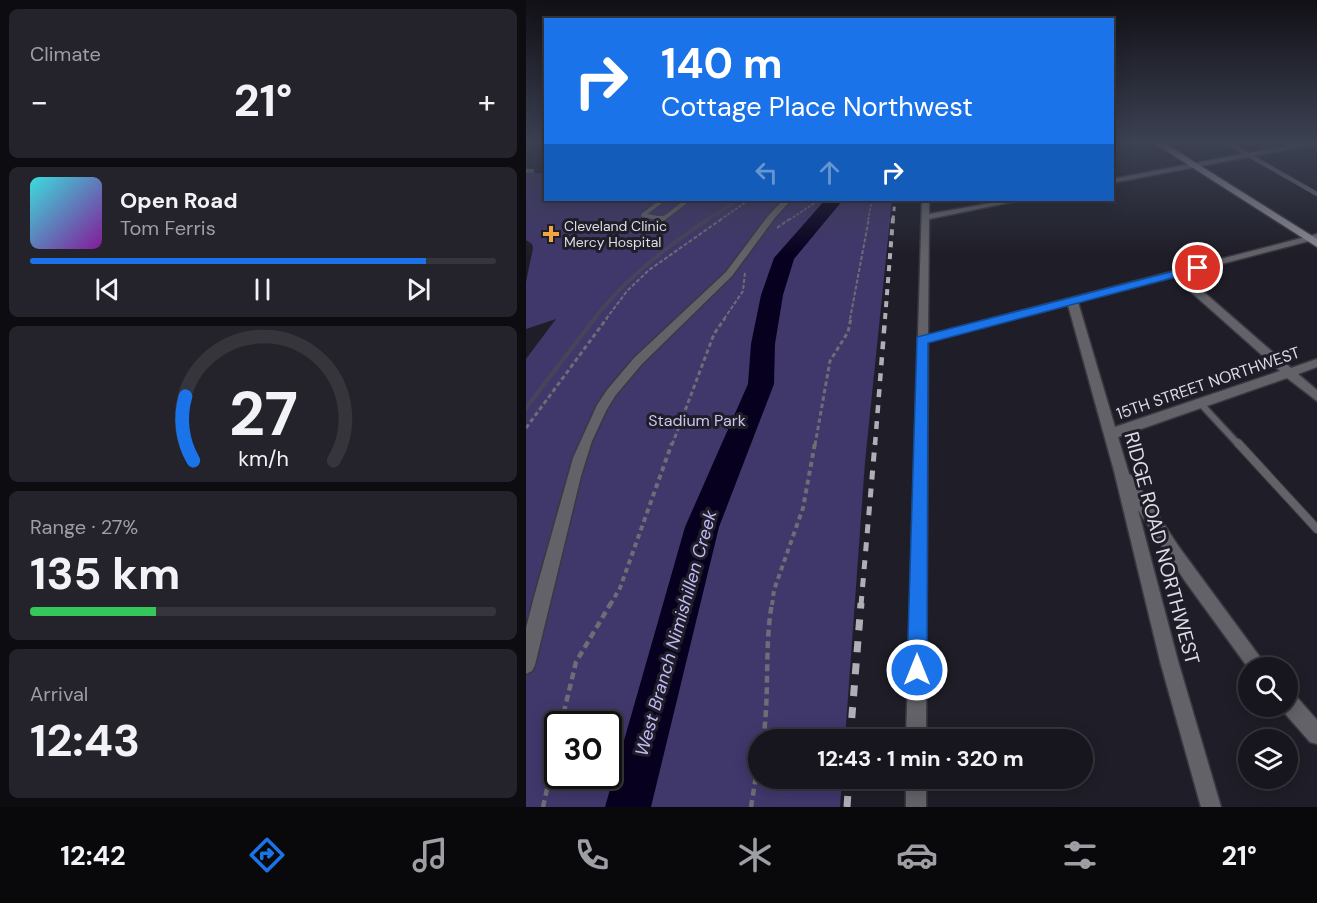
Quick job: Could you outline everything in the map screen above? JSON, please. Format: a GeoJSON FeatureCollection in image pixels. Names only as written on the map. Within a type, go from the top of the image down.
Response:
{"type":"FeatureCollection","features":[{"type":"Feature","properties":{"kind":"main road"},"geometry":{"type":"LineString","coordinates":[[1214,179],[1314,240]]}},
{"type":"Feature","properties":{"kind":"street"},"geometry":{"type":"LineString","coordinates":[[526,665],[568,500],[596,419],[609,396],[638,361],[738,266],[767,220],[786,201]]}},
{"type":"Feature","properties":{"kind":"street"},"geometry":{"type":"LineString","coordinates":[[916,729],[925,201]]}},
{"type":"Feature","properties":{"kind":"street"},"geometry":{"type":"LineString","coordinates":[[924,217],[1012,201]]}},
{"type":"Feature","properties":{"kind":"street"},"geometry":{"type":"LineString","coordinates":[[922,340],[1314,240]]}},
{"type":"Feature","properties":{"kind":"street"},"geometry":{"type":"LineString","coordinates":[[1177,274],[1316,397]]}},
{"type":"Feature","properties":{"kind":"street","name":"RIDGE ROAD NORTHWEST"},"geometry":{"type":"LineString","coordinates":[[1072,300],[1111,434],[1169,661],[1211,807]]}},
{"type":"Feature","properties":{"kind":"street","name":"15TH STREET NORTHWEST"},"geometry":{"type":"LineString","coordinates":[[1111,434],[1316,363]]}},
{"type":"Feature","properties":{"kind":"street"},"geometry":{"type":"LineString","coordinates":[[1121,471],[1215,611],[1251,657]]}},
{"type":"Feature","properties":{"kind":"street"},"geometry":{"type":"LineString","coordinates":[[1298,714],[1316,735]]}},
{"type":"Feature","properties":{"kind":"street"},"geometry":{"type":"LineString","coordinates":[[916,789],[916,807]]}},
{"type":"Feature","properties":{"kind":"lane"},"geometry":{"type":"LineString","coordinates":[[1290,179],[1316,194]]}},
{"type":"Feature","properties":{"kind":"lane"},"geometry":{"type":"LineString","coordinates":[[661,201],[643,215],[663,219],[687,201]]}},
{"type":"Feature","properties":{"kind":"lane"},"geometry":{"type":"LineString","coordinates":[[1200,404],[1316,529]]}},
{"type":"Feature","properties":{"kind":"path"},"geometry":{"type":"LineString","coordinates":[[526,428],[627,291],[649,270],[748,201]]}},
{"type":"Feature","properties":{"kind":"path"},"geometry":{"type":"LineString","coordinates":[[772,231],[817,201]]}},
{"type":"Feature","properties":{"kind":"path"},"geometry":{"type":"LineString","coordinates":[[765,729],[769,620],[774,590],[803,508],[830,361],[848,332],[872,201]]}},
{"type":"Feature","properties":{"kind":"path"},"geometry":{"type":"LineString","coordinates":[[564,711],[576,662],[620,588],[714,334],[743,291],[745,272]]}},
{"type":"Feature","properties":{"kind":"path"},"geometry":{"type":"LineString","coordinates":[[543,807],[547,789]]}},
{"type":"Feature","properties":{"kind":"path"},"geometry":{"type":"LineString","coordinates":[[751,807],[754,789]]}},
{"type":"Feature","properties":{"kind":"green space","name":"Stadium Park"},"geometry":{"type":"Polygon","coordinates":[[[526,179],[544,179],[544,201],[892,201],[865,462],[846,729],[748,729],[748,789],[841,789],[840,807],[526,807],[526,359],[556,319],[526,329],[526,282],[532,244],[526,240],[526,179]]]}},
{"type":"Feature","properties":{"kind":"waterway"},"geometry":{"type":"LineString","coordinates":[[708,219],[736,201]]}},
{"type":"Feature","properties":{"kind":"waterway","name":"West Branch Nimishillen Creek"},"geometry":{"type":"LineString","coordinates":[[628,807],[702,527],[761,384],[763,344],[772,295],[784,258],[833,201]]}},
{"type":"Feature","properties":{"kind":"waterway"},"geometry":{"type":"LineString","coordinates":[[594,319],[619,290],[648,264],[708,219]]}},
{"type":"Feature","properties":{"kind":"waterway"},"geometry":{"type":"LineString","coordinates":[[526,408],[595,318]]}},
{"type":"Feature","properties":{"kind":"railway"},"geometry":{"type":"LineString","coordinates":[[893,220],[895,201]]}},
{"type":"Feature","properties":{"kind":"railway"},"geometry":{"type":"LineString","coordinates":[[885,319],[893,218]]}},
{"type":"Feature","properties":{"kind":"railway"},"geometry":{"type":"LineString","coordinates":[[875,445],[885,318]]}},
{"type":"Feature","properties":{"kind":"railway"},"geometry":{"type":"LineString","coordinates":[[861,605],[875,443]]}},
{"type":"Feature","properties":{"kind":"railway"},"geometry":{"type":"LineString","coordinates":[[851,729],[861,603]]}},
{"type":"Feature","properties":{"kind":"railway"},"geometry":{"type":"LineString","coordinates":[[847,807],[848,789]]}},
{"type":"Feature","properties":{"kind":"place","name":"Cleveland Clinic Mercy Hospital"},"geometry":{"type":"Point","coordinates":[551,234]}},
{"type":"Feature","properties":{"kind":"route"},"geometry":{"type":"LineString","coordinates":[[917,670],[922,340],[1198,268]]}}]}
